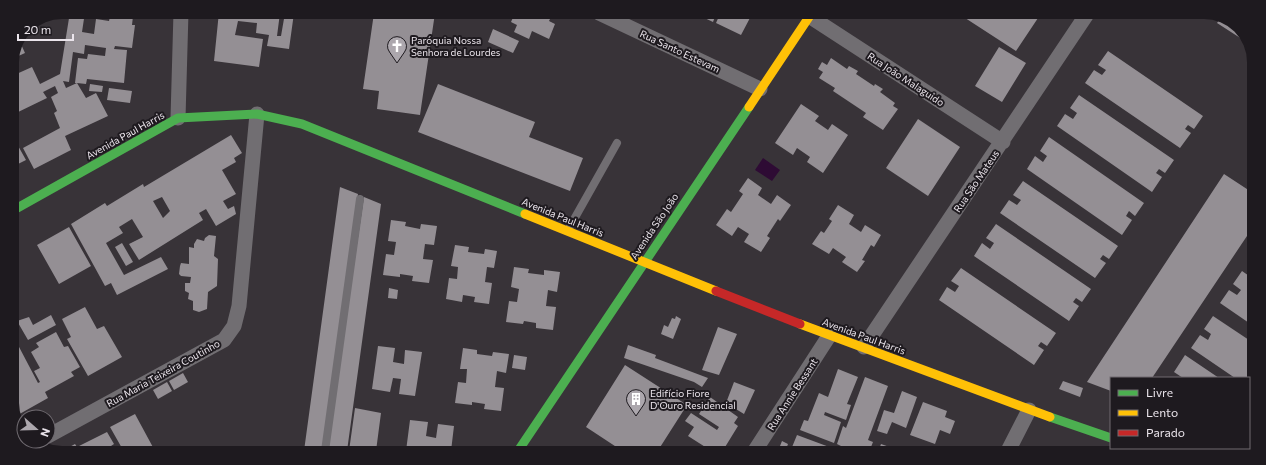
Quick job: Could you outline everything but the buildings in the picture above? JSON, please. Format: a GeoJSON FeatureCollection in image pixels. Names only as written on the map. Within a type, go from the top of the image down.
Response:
{"type":"FeatureCollection","features":[{"type":"Feature","properties":{"kind":"street"},"geometry":{"type":"LineString","coordinates":[[178,118],[181,19]]}},
{"type":"Feature","properties":{"kind":"street","name":"Rua Santo Estevam"},"geometry":{"type":"LineString","coordinates":[[612,19],[760,89]]}},
{"type":"Feature","properties":{"kind":"street","name":"Avenida São João"},"geometry":{"type":"LineString","coordinates":[[521,446],[807,19]]}},
{"type":"Feature","properties":{"kind":"street","name":"Rua João Malaguido"},"geometry":{"type":"LineString","coordinates":[[816,19],[1003,142]]}},
{"type":"Feature","properties":{"kind":"street","name":"Rua São Mateus"},"geometry":{"type":"LineString","coordinates":[[864,347],[1003,142],[1084,19]]}},
{"type":"Feature","properties":{"kind":"street","name":"Avenida Paul Harris"},"geometry":{"type":"LineString","coordinates":[[19,206],[178,118],[257,114],[302,124],[829,336],[864,347],[1029,410],[1110,438]]}},
{"type":"Feature","properties":{"kind":"street","name":"Rua Maria Teixeira Coutinho"},"geometry":{"type":"LineString","coordinates":[[56,432],[224,340],[234,326],[238,306],[257,114]]}},
{"type":"Feature","properties":{"kind":"street","name":"Rua Annie Bessant"},"geometry":{"type":"LineString","coordinates":[[758,446],[829,336]]}},
{"type":"Feature","properties":{"kind":"street"},"geometry":{"type":"LineString","coordinates":[[1010,446],[1029,410]]}},
{"type":"Feature","properties":{"kind":"lane"},"geometry":{"type":"LineString","coordinates":[[567,231],[617,143]]}},
{"type":"Feature","properties":{"kind":"lane"},"geometry":{"type":"LineString","coordinates":[[325,446],[360,199]]}},
{"type":"Feature","properties":{"kind":"shaded area"},"geometry":{"type":"Polygon","coordinates":[[[763,158],[780,170],[772,181],[755,170],[763,158]]]}},
{"type":"Feature","properties":{"kind":"traffic: fast"},"geometry":{"type":"LineString","coordinates":[[521,446],[749,107]]}},
{"type":"Feature","properties":{"kind":"traffic: fast"},"geometry":{"type":"LineString","coordinates":[[19,207],[178,118],[257,114],[302,124],[525,214]]}},
{"type":"Feature","properties":{"kind":"traffic: fast"},"geometry":{"type":"LineString","coordinates":[[1050,417],[1110,438]]}},
{"type":"Feature","properties":{"kind":"traffic: slow"},"geometry":{"type":"LineString","coordinates":[[749,107],[808,19]]}},
{"type":"Feature","properties":{"kind":"traffic: slow"},"geometry":{"type":"LineString","coordinates":[[525,214],[716,291]]}},
{"type":"Feature","properties":{"kind":"traffic: slow"},"geometry":{"type":"LineString","coordinates":[[800,324],[1050,417]]}},
{"type":"Feature","properties":{"kind":"traffic: jam"},"geometry":{"type":"LineString","coordinates":[[716,291],[800,324]]}},
{"type":"Feature","properties":{"kind":"place","name":"Paróquia Nossa Senhora de Lourdes"},"geometry":{"type":"Point","coordinates":[397,63]}},
{"type":"Feature","properties":{"kind":"place","name":"Edifício Fiore D'Ouro Residencial"},"geometry":{"type":"Point","coordinates":[636,416]}}]}
